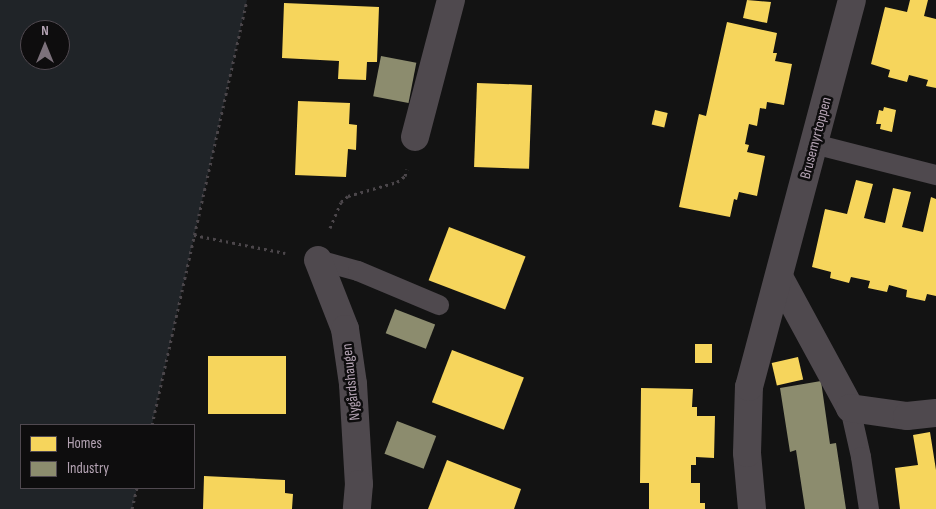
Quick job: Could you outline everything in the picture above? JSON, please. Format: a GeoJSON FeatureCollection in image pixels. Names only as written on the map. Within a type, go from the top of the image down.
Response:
{"type":"FeatureCollection","features":[{"type":"Feature","properties":{"kind":"street"},"geometry":{"type":"LineString","coordinates":[[415,137],[451,0]]}},
{"type":"Feature","properties":{"kind":"street","name":"Brusemyrtoppen"},"geometry":{"type":"LineString","coordinates":[[752,509],[746,453],[748,387],[852,0]]}},
{"type":"Feature","properties":{"kind":"street","name":"Nygårdshaugen"},"geometry":{"type":"LineString","coordinates":[[318,260],[345,329],[352,384],[359,484],[357,509]]}},
{"type":"Feature","properties":{"kind":"street"},"geometry":{"type":"LineString","coordinates":[[779,276],[850,408],[907,416],[936,413]]}},
{"type":"Feature","properties":{"kind":"lane"},"geometry":{"type":"LineString","coordinates":[[814,144],[936,175]]}},
{"type":"Feature","properties":{"kind":"lane"},"geometry":{"type":"LineString","coordinates":[[318,260],[358,271],[439,305]]}},
{"type":"Feature","properties":{"kind":"lane"},"geometry":{"type":"LineString","coordinates":[[850,408],[861,457],[869,509]]}},
{"type":"Feature","properties":{"kind":"path"},"geometry":{"type":"LineString","coordinates":[[152,424],[171,348],[194,235],[247,0]]}},
{"type":"Feature","properties":{"kind":"path"},"geometry":{"type":"LineString","coordinates":[[194,235],[318,260],[341,202],[348,196],[384,187],[405,176],[415,137]]}},
{"type":"Feature","properties":{"kind":"path"},"geometry":{"type":"LineString","coordinates":[[132,509],[137,489]]}},
{"type":"Feature","properties":{"kind":"shaded area"},"geometry":{"type":"Polygon","coordinates":[[[0,0],[247,0],[152,424],[20,424],[20,489],[137,489],[132,509],[0,509],[0,0]]]}},
{"type":"Feature","properties":{"kind":"building: Homes"},"geometry":{"type":"Polygon","coordinates":[[[747,0],[771,2],[767,23],[743,18],[747,0]]]}},
{"type":"Feature","properties":{"kind":"building: Homes"},"geometry":{"type":"Polygon","coordinates":[[[910,0],[928,0],[924,16],[936,19],[936,88],[926,86],[928,80],[909,75],[907,82],[888,77],[890,70],[871,64],[885,7],[907,12],[910,0]]]}},
{"type":"Feature","properties":{"kind":"building: Homes"},"geometry":{"type":"Polygon","coordinates":[[[284,3],[379,7],[377,62],[367,62],[366,80],[338,79],[339,61],[282,58],[284,3]]]}},
{"type":"Feature","properties":{"kind":"building: Homes"},"geometry":{"type":"Polygon","coordinates":[[[727,22],[777,33],[773,53],[777,53],[775,61],[792,64],[784,105],[767,102],[766,109],[760,108],[757,126],[749,124],[745,144],[749,145],[747,152],[765,156],[757,196],[739,192],[737,200],[734,199],[730,217],[679,207],[699,114],[706,116],[727,22]]]}},
{"type":"Feature","properties":{"kind":"building: Homes"},"geometry":{"type":"Polygon","coordinates":[[[477,83],[532,85],[529,169],[474,167],[477,83]]]}},
{"type":"Feature","properties":{"kind":"building: Homes"},"geometry":{"type":"Polygon","coordinates":[[[298,101],[350,103],[349,124],[357,125],[356,150],[348,149],[346,177],[295,175],[298,101]]]}},
{"type":"Feature","properties":{"kind":"building: Homes"},"geometry":{"type":"Polygon","coordinates":[[[884,107],[896,110],[892,132],[880,129],[881,124],[876,124],[879,110],[883,111],[884,107]]]}},
{"type":"Feature","properties":{"kind":"building: Homes"},"geometry":{"type":"Polygon","coordinates":[[[655,110],[668,113],[664,128],[652,125],[655,110]]]}},
{"type":"Feature","properties":{"kind":"building: Homes"},"geometry":{"type":"Polygon","coordinates":[[[856,180],[873,184],[864,218],[885,223],[893,188],[911,192],[902,227],[923,232],[931,197],[936,199],[936,296],[927,294],[925,301],[906,297],[907,290],[889,285],[887,292],[868,288],[870,281],[851,277],[849,283],[830,278],[831,272],[812,267],[825,209],[847,214],[856,180]]]}},
{"type":"Feature","properties":{"kind":"building: Homes"},"geometry":{"type":"Polygon","coordinates":[[[449,227],[526,256],[505,310],[429,280],[449,227]]]}},
{"type":"Feature","properties":{"kind":"building: Homes"},"geometry":{"type":"Polygon","coordinates":[[[695,344],[712,344],[712,363],[695,363],[695,344]]]}},
{"type":"Feature","properties":{"kind":"building: Homes"},"geometry":{"type":"Polygon","coordinates":[[[452,350],[524,378],[504,430],[432,402],[452,350]]]}},
{"type":"Feature","properties":{"kind":"building: Homes"},"geometry":{"type":"Polygon","coordinates":[[[208,356],[286,356],[286,414],[208,414],[208,356]]]}},
{"type":"Feature","properties":{"kind":"building: Homes"},"geometry":{"type":"Polygon","coordinates":[[[798,357],[803,379],[777,385],[772,363],[798,357]]]}},
{"type":"Feature","properties":{"kind":"building: Homes"},"geometry":{"type":"Polygon","coordinates":[[[641,388],[693,389],[692,407],[697,407],[697,416],[715,416],[714,458],[696,457],[696,465],[691,465],[691,483],[700,483],[700,503],[705,503],[705,509],[649,509],[649,483],[640,483],[641,388]]]}},
{"type":"Feature","properties":{"kind":"building: Homes"},"geometry":{"type":"Polygon","coordinates":[[[930,432],[936,470],[936,509],[900,509],[895,468],[918,465],[913,435],[930,432]]]}},
{"type":"Feature","properties":{"kind":"building: Homes"},"geometry":{"type":"Polygon","coordinates":[[[447,460],[521,489],[514,509],[428,509],[447,460]]]}},
{"type":"Feature","properties":{"kind":"building: Homes"},"geometry":{"type":"Polygon","coordinates":[[[204,476],[285,480],[285,493],[293,494],[292,509],[203,509],[204,476]]]}},
{"type":"Feature","properties":{"kind":"building: Industry"},"geometry":{"type":"Polygon","coordinates":[[[381,56],[416,63],[409,103],[373,96],[381,56]]]}},
{"type":"Feature","properties":{"kind":"building: Industry"},"geometry":{"type":"Polygon","coordinates":[[[395,309],[435,324],[426,349],[386,333],[395,309]]]}},
{"type":"Feature","properties":{"kind":"building: Industry"},"geometry":{"type":"Polygon","coordinates":[[[821,381],[830,444],[836,443],[846,509],[805,509],[796,450],[790,452],[780,388],[821,381]]]}},
{"type":"Feature","properties":{"kind":"building: Industry"},"geometry":{"type":"Polygon","coordinates":[[[397,421],[436,436],[424,469],[384,454],[397,421]]]}}]}
